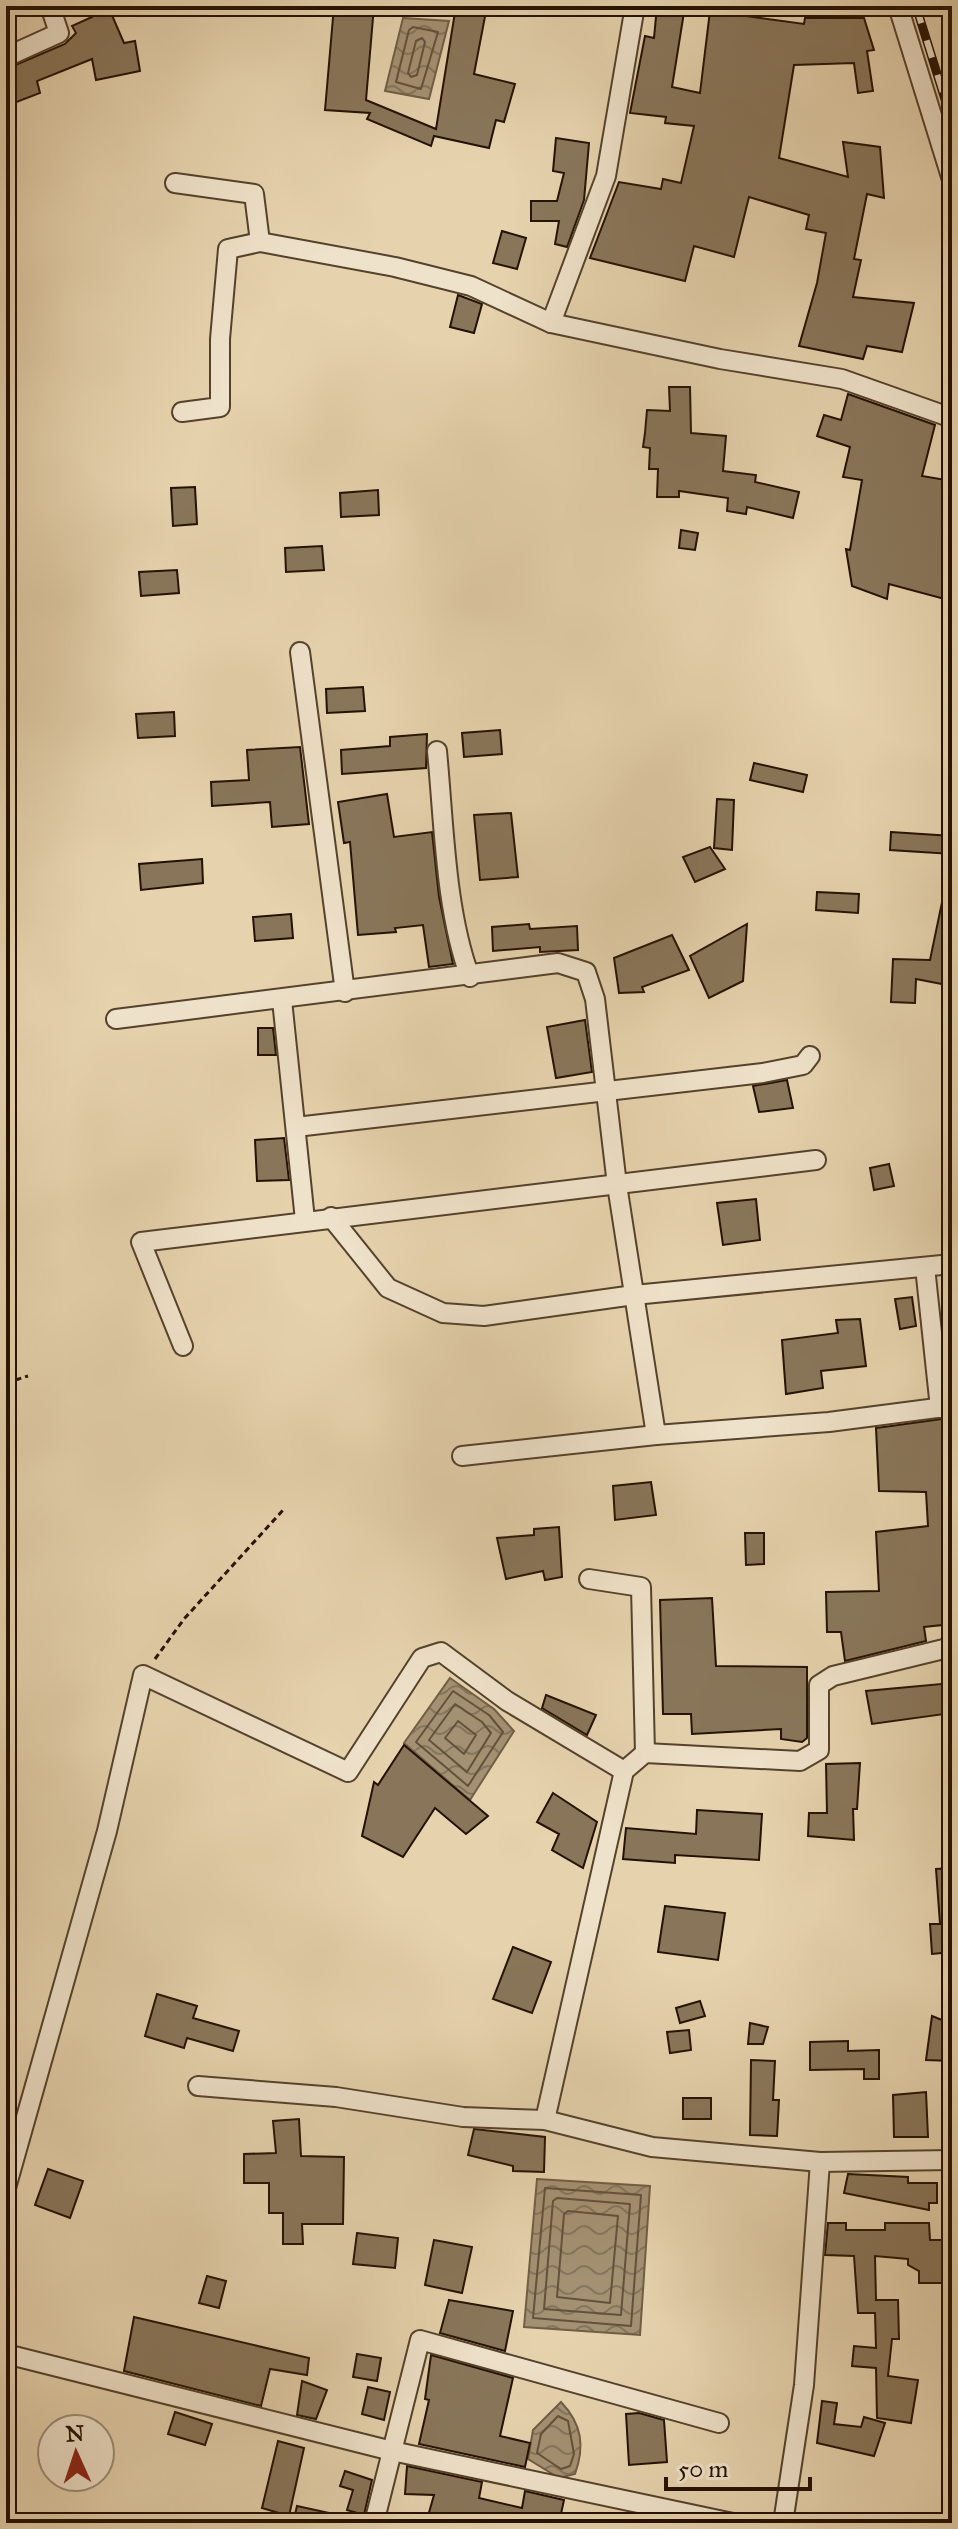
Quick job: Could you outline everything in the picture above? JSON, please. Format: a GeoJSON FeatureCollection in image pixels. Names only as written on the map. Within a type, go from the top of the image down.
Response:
{"type":"FeatureCollection","features":[{"type":"Feature","properties":{"kind":"street"},"geometry":{"type":"LineString","coordinates":[[6,57],[59,33],[50,6]]}},
{"type":"Feature","properties":{"kind":"street"},"geometry":{"type":"LineString","coordinates":[[551,323],[606,176],[635,6]]}},
{"type":"Feature","properties":{"kind":"street"},"geometry":{"type":"LineString","coordinates":[[780,6],[864,6]]}},
{"type":"Feature","properties":{"kind":"street"},"geometry":{"type":"LineString","coordinates":[[898,6],[952,180]]}},
{"type":"Feature","properties":{"kind":"street"},"geometry":{"type":"LineString","coordinates":[[175,183],[254,194],[260,242]]}},
{"type":"Feature","properties":{"kind":"street"},"geometry":{"type":"LineString","coordinates":[[182,412],[220,407],[220,339],[228,249],[260,242],[395,267],[471,286],[551,323],[720,359],[842,379],[952,418]]}},
{"type":"Feature","properties":{"kind":"street"},"geometry":{"type":"LineString","coordinates":[[300,652],[345,992]]}},
{"type":"Feature","properties":{"kind":"street"},"geometry":{"type":"LineString","coordinates":[[437,751],[462,956],[470,977]]}},
{"type":"Feature","properties":{"kind":"street"},"geometry":{"type":"LineString","coordinates":[[116,1019],[470,977],[558,963],[586,972],[595,999],[617,1185],[656,1435]]}},
{"type":"Feature","properties":{"kind":"street"},"geometry":{"type":"LineString","coordinates":[[282,1000],[305,1220]]}},
{"type":"Feature","properties":{"kind":"street"},"geometry":{"type":"LineString","coordinates":[[296,1127],[763,1073],[803,1065],[810,1056]]}},
{"type":"Feature","properties":{"kind":"street"},"geometry":{"type":"LineString","coordinates":[[183,1346],[141,1242],[816,1160]]}},
{"type":"Feature","properties":{"kind":"street"},"geometry":{"type":"LineString","coordinates":[[331,1217],[388,1288],[443,1313],[484,1316],[634,1295],[952,1264]]}},
{"type":"Feature","properties":{"kind":"street"},"geometry":{"type":"LineString","coordinates":[[462,1456],[656,1435],[829,1422],[946,1407],[925,1267]]}},
{"type":"Feature","properties":{"kind":"street"},"geometry":{"type":"LineString","coordinates":[[589,1579],[641,1587],[645,1753]]}},
{"type":"Feature","properties":{"kind":"street"},"geometry":{"type":"LineString","coordinates":[[545,2120],[624,1771],[645,1753],[800,1761],[819,1750],[819,1685],[833,1676],[952,1647]]}},
{"type":"Feature","properties":{"kind":"street"},"geometry":{"type":"LineString","coordinates":[[6,2188],[107,1831],[143,1675],[348,1772],[422,1658],[441,1652],[507,1701],[624,1771]]}},
{"type":"Feature","properties":{"kind":"street"},"geometry":{"type":"LineString","coordinates":[[198,2086],[336,2097],[463,2117],[545,2120],[652,2147],[820,2162],[952,2160]]}},
{"type":"Feature","properties":{"kind":"street"},"geometry":{"type":"LineString","coordinates":[[783,2523],[804,2385],[820,2162]]}},
{"type":"Feature","properties":{"kind":"street"},"geometry":{"type":"LineString","coordinates":[[374,2523],[420,2340],[719,2423]]}},
{"type":"Feature","properties":{"kind":"street"},"geometry":{"type":"LineString","coordinates":[[6,2354],[392,2451],[733,2523]]}},
{"type":"Feature","properties":{"kind":"path"},"geometry":{"type":"LineString","coordinates":[[6,1383],[28,1376]]}},
{"type":"Feature","properties":{"kind":"path"},"geometry":{"type":"LineString","coordinates":[[143,1675],[184,1619],[284,1509]]}},
{"type":"Feature","properties":{"kind":"water"},"geometry":{"type":"Polygon","coordinates":[[[403,18],[449,21],[429,99],[385,91],[403,18]]]}},
{"type":"Feature","properties":{"kind":"water"},"geometry":{"type":"Polygon","coordinates":[[[450,1678],[494,1709],[514,1731],[470,1800],[404,1743],[450,1678]]]}},
{"type":"Feature","properties":{"kind":"water"},"geometry":{"type":"Polygon","coordinates":[[[537,2179],[650,2186],[640,2335],[524,2327],[537,2179]]]}},
{"type":"Feature","properties":{"kind":"water"},"geometry":{"type":"Polygon","coordinates":[[[561,2402],[577,2427],[581,2445],[575,2474],[559,2478],[528,2459],[533,2430],[561,2402]]]}},
{"type":"Feature","properties":{"kind":"building"},"geometry":{"type":"Polygon","coordinates":[[[87,6],[108,6],[124,43],[135,41],[140,71],[96,80],[92,59],[37,81],[40,93],[6,106],[6,69],[65,44],[76,33],[72,26],[92,17],[87,6]]]}},
{"type":"Feature","properties":{"kind":"building"},"geometry":{"type":"Polygon","coordinates":[[[334,6],[374,6],[366,100],[436,129],[456,6],[487,6],[474,74],[515,84],[504,122],[496,120],[489,148],[434,136],[431,146],[367,119],[370,113],[325,110],[334,6]]]}},
{"type":"Feature","properties":{"kind":"building"},"geometry":{"type":"Polygon","coordinates":[[[657,6],[685,6],[672,87],[700,93],[710,11],[804,24],[805,18],[864,18],[874,50],[867,51],[873,91],[858,93],[854,63],[794,65],[779,158],[848,177],[843,142],[880,147],[884,198],[867,194],[854,259],[861,260],[853,297],[914,303],[902,352],[867,346],[863,359],[799,346],[817,283],[826,233],[806,229],[809,215],[749,197],[734,257],[694,246],[685,281],[590,258],[619,182],[661,189],[663,179],[681,183],[694,126],[665,123],[666,117],[630,113],[645,36],[654,38],[657,6]]]}},
{"type":"Feature","properties":{"kind":"building"},"geometry":{"type":"Polygon","coordinates":[[[556,138],[589,143],[584,200],[567,247],[555,244],[559,221],[531,221],[531,201],[557,201],[564,173],[553,171],[556,138]]]}},
{"type":"Feature","properties":{"kind":"building"},"geometry":{"type":"Polygon","coordinates":[[[502,231],[526,238],[517,269],[493,263],[502,231]]]}},
{"type":"Feature","properties":{"kind":"building"},"geometry":{"type":"Polygon","coordinates":[[[458,295],[482,304],[474,333],[450,327],[458,295]]]}},
{"type":"Feature","properties":{"kind":"building"},"geometry":{"type":"Polygon","coordinates":[[[669,387],[690,387],[691,433],[726,436],[723,471],[756,475],[755,482],[799,492],[793,518],[747,507],[746,514],[727,511],[728,498],[679,491],[679,497],[657,497],[658,469],[649,469],[650,448],[643,447],[647,410],[670,411],[669,387]]]}},
{"type":"Feature","properties":{"kind":"building"},"geometry":{"type":"Polygon","coordinates":[[[848,394],[935,425],[922,476],[952,481],[952,601],[889,584],[887,599],[852,586],[846,549],[850,550],[862,480],[843,477],[850,447],[817,436],[824,415],[841,420],[848,394]]]}},
{"type":"Feature","properties":{"kind":"building"},"geometry":{"type":"Polygon","coordinates":[[[195,487],[197,524],[173,526],[171,488],[195,487]]]}},
{"type":"Feature","properties":{"kind":"building"},"geometry":{"type":"Polygon","coordinates":[[[378,490],[379,515],[341,517],[340,493],[378,490]]]}},
{"type":"Feature","properties":{"kind":"building"},"geometry":{"type":"Polygon","coordinates":[[[681,530],[698,533],[695,550],[679,548],[681,530]]]}},
{"type":"Feature","properties":{"kind":"building"},"geometry":{"type":"Polygon","coordinates":[[[322,546],[324,570],[286,572],[285,548],[322,546]]]}},
{"type":"Feature","properties":{"kind":"building"},"geometry":{"type":"Polygon","coordinates":[[[177,570],[179,593],[141,596],[139,572],[177,570]]]}},
{"type":"Feature","properties":{"kind":"building"},"geometry":{"type":"Polygon","coordinates":[[[363,687],[365,711],[327,713],[326,689],[363,687]]]}},
{"type":"Feature","properties":{"kind":"building"},"geometry":{"type":"Polygon","coordinates":[[[174,712],[175,736],[138,738],[136,714],[174,712]]]}},
{"type":"Feature","properties":{"kind":"building"},"geometry":{"type":"Polygon","coordinates":[[[500,730],[502,754],[464,757],[462,733],[500,730]]]}},
{"type":"Feature","properties":{"kind":"building"},"geometry":{"type":"Polygon","coordinates":[[[427,734],[426,768],[342,774],[341,750],[390,746],[390,737],[427,734]]]}},
{"type":"Feature","properties":{"kind":"building"},"geometry":{"type":"Polygon","coordinates":[[[300,747],[309,824],[272,827],[270,802],[212,806],[211,782],[249,780],[247,750],[300,747]]]}},
{"type":"Feature","properties":{"kind":"building"},"geometry":{"type":"Polygon","coordinates":[[[754,763],[807,775],[803,792],[750,780],[754,763]]]}},
{"type":"Feature","properties":{"kind":"building"},"geometry":{"type":"Polygon","coordinates":[[[387,794],[394,837],[432,832],[439,897],[453,964],[429,967],[423,925],[395,928],[396,932],[358,935],[350,842],[344,843],[338,802],[387,794]]]}},
{"type":"Feature","properties":{"kind":"building"},"geometry":{"type":"Polygon","coordinates":[[[717,799],[734,800],[732,850],[714,848],[717,799]]]}},
{"type":"Feature","properties":{"kind":"building"},"geometry":{"type":"Polygon","coordinates":[[[511,813],[518,877],[480,880],[474,815],[511,813]]]}},
{"type":"Feature","properties":{"kind":"building"},"geometry":{"type":"Polygon","coordinates":[[[891,832],[952,836],[952,854],[890,850],[891,832]]]}},
{"type":"Feature","properties":{"kind":"building"},"geometry":{"type":"Polygon","coordinates":[[[710,847],[725,869],[695,882],[683,857],[710,847]]]}},
{"type":"Feature","properties":{"kind":"building"},"geometry":{"type":"Polygon","coordinates":[[[202,859],[203,883],[141,890],[139,864],[202,859]]]}},
{"type":"Feature","properties":{"kind":"building"},"geometry":{"type":"Polygon","coordinates":[[[945,888],[952,888],[952,986],[916,979],[915,1003],[891,1002],[893,959],[930,960],[945,888]]]}},
{"type":"Feature","properties":{"kind":"building"},"geometry":{"type":"Polygon","coordinates":[[[817,892],[859,894],[858,913],[816,910],[817,892]]]}},
{"type":"Feature","properties":{"kind":"building"},"geometry":{"type":"Polygon","coordinates":[[[291,914],[293,938],[255,941],[253,917],[291,914]]]}},
{"type":"Feature","properties":{"kind":"building"},"geometry":{"type":"Polygon","coordinates":[[[529,924],[530,929],[577,926],[578,950],[540,952],[540,947],[493,951],[492,927],[529,924]]]}},
{"type":"Feature","properties":{"kind":"building"},"geometry":{"type":"Polygon","coordinates":[[[747,924],[743,981],[709,998],[690,956],[747,924]]]}},
{"type":"Feature","properties":{"kind":"building"},"geometry":{"type":"Polygon","coordinates":[[[672,935],[689,970],[642,987],[644,992],[619,993],[614,958],[672,935]]]}},
{"type":"Feature","properties":{"kind":"building"},"geometry":{"type":"Polygon","coordinates":[[[585,1020],[592,1072],[556,1078],[547,1027],[585,1020]]]}},
{"type":"Feature","properties":{"kind":"building"},"geometry":{"type":"Polygon","coordinates":[[[258,1028],[273,1028],[276,1055],[258,1055],[258,1028]]]}},
{"type":"Feature","properties":{"kind":"building"},"geometry":{"type":"Polygon","coordinates":[[[787,1080],[793,1108],[759,1112],[753,1086],[787,1080]]]}},
{"type":"Feature","properties":{"kind":"building"},"geometry":{"type":"Polygon","coordinates":[[[284,1138],[289,1180],[257,1181],[255,1140],[284,1138]]]}},
{"type":"Feature","properties":{"kind":"building"},"geometry":{"type":"Polygon","coordinates":[[[889,1164],[894,1186],[874,1190],[870,1168],[889,1164]]]}},
{"type":"Feature","properties":{"kind":"building"},"geometry":{"type":"Polygon","coordinates":[[[756,1199],[760,1240],[723,1245],[717,1203],[756,1199]]]}},
{"type":"Feature","properties":{"kind":"building"},"geometry":{"type":"Polygon","coordinates":[[[912,1297],[916,1326],[900,1329],[895,1299],[912,1297]]]}},
{"type":"Feature","properties":{"kind":"building"},"geometry":{"type":"Polygon","coordinates":[[[860,1319],[866,1366],[821,1371],[823,1388],[786,1394],[782,1340],[838,1333],[836,1320],[860,1319]]]}},
{"type":"Feature","properties":{"kind":"building"},"geometry":{"type":"Polygon","coordinates":[[[949,1418],[952,1624],[924,1627],[926,1641],[845,1661],[841,1632],[827,1632],[826,1592],[879,1591],[876,1532],[928,1526],[926,1492],[879,1491],[876,1428],[949,1418]]]}},
{"type":"Feature","properties":{"kind":"building"},"geometry":{"type":"Polygon","coordinates":[[[651,1482],[656,1515],[615,1520],[613,1486],[651,1482]]]}},
{"type":"Feature","properties":{"kind":"building"},"geometry":{"type":"Polygon","coordinates":[[[559,1527],[562,1577],[545,1580],[543,1571],[506,1579],[497,1538],[534,1535],[534,1529],[559,1527]]]}},
{"type":"Feature","properties":{"kind":"building"},"geometry":{"type":"Polygon","coordinates":[[[745,1533],[764,1533],[764,1564],[746,1565],[745,1533]]]}},
{"type":"Feature","properties":{"kind":"building"},"geometry":{"type":"Polygon","coordinates":[[[712,1598],[716,1666],[807,1667],[807,1738],[802,1742],[781,1739],[781,1729],[692,1734],[691,1714],[663,1714],[660,1600],[712,1598]]]}},
{"type":"Feature","properties":{"kind":"building"},"geometry":{"type":"Polygon","coordinates":[[[952,1683],[952,1713],[872,1724],[866,1691],[952,1683]]]}},
{"type":"Feature","properties":{"kind":"building"},"geometry":{"type":"Polygon","coordinates":[[[546,1695],[596,1715],[587,1735],[542,1708],[546,1695]]]}},
{"type":"Feature","properties":{"kind":"building"},"geometry":{"type":"Polygon","coordinates":[[[404,1745],[488,1816],[466,1834],[435,1808],[403,1857],[362,1836],[374,1782],[378,1785],[404,1745]]]}},
{"type":"Feature","properties":{"kind":"building"},"geometry":{"type":"Polygon","coordinates":[[[860,1763],[857,1809],[853,1809],[854,1840],[808,1836],[809,1813],[827,1813],[826,1764],[860,1763]]]}},
{"type":"Feature","properties":{"kind":"building"},"geometry":{"type":"Polygon","coordinates":[[[553,1793],[597,1822],[583,1868],[552,1850],[559,1834],[537,1822],[553,1793]]]}},
{"type":"Feature","properties":{"kind":"building"},"geometry":{"type":"Polygon","coordinates":[[[697,1810],[762,1814],[759,1860],[675,1855],[675,1863],[623,1859],[626,1828],[696,1834],[697,1810]]]}},
{"type":"Feature","properties":{"kind":"building"},"geometry":{"type":"Polygon","coordinates":[[[952,1868],[952,1952],[932,1954],[930,1924],[940,1924],[936,1869],[952,1868]]]}},
{"type":"Feature","properties":{"kind":"building"},"geometry":{"type":"Polygon","coordinates":[[[665,1906],[725,1913],[718,1960],[658,1952],[665,1906]]]}},
{"type":"Feature","properties":{"kind":"building"},"geometry":{"type":"Polygon","coordinates":[[[513,1947],[551,1962],[532,2013],[493,1999],[513,1947]]]}},
{"type":"Feature","properties":{"kind":"building"},"geometry":{"type":"Polygon","coordinates":[[[157,1994],[197,2006],[193,2018],[239,2031],[233,2051],[187,2038],[184,2048],[145,2036],[157,1994]]]}},
{"type":"Feature","properties":{"kind":"building"},"geometry":{"type":"Polygon","coordinates":[[[700,2001],[705,2016],[680,2023],[676,2008],[700,2001]]]}},
{"type":"Feature","properties":{"kind":"building"},"geometry":{"type":"Polygon","coordinates":[[[932,2016],[952,2024],[952,2061],[926,2060],[932,2016]]]}},
{"type":"Feature","properties":{"kind":"building"},"geometry":{"type":"Polygon","coordinates":[[[750,2023],[768,2027],[763,2044],[748,2044],[750,2023]]]}},
{"type":"Feature","properties":{"kind":"building"},"geometry":{"type":"Polygon","coordinates":[[[689,2030],[691,2050],[670,2053],[667,2032],[689,2030]]]}},
{"type":"Feature","properties":{"kind":"building"},"geometry":{"type":"Polygon","coordinates":[[[848,2041],[848,2051],[879,2050],[879,2079],[864,2079],[864,2069],[810,2070],[810,2042],[848,2041]]]}},
{"type":"Feature","properties":{"kind":"building"},"geometry":{"type":"Polygon","coordinates":[[[751,2060],[775,2061],[773,2100],[779,2100],[777,2136],[750,2135],[751,2060]]]}},
{"type":"Feature","properties":{"kind":"building"},"geometry":{"type":"Polygon","coordinates":[[[926,2092],[928,2137],[894,2137],[893,2095],[926,2092]]]}},
{"type":"Feature","properties":{"kind":"building"},"geometry":{"type":"Polygon","coordinates":[[[683,2098],[711,2098],[711,2119],[683,2119],[683,2098]]]}},
{"type":"Feature","properties":{"kind":"building"},"geometry":{"type":"Polygon","coordinates":[[[299,2119],[301,2156],[344,2157],[343,2224],[302,2224],[303,2244],[283,2244],[283,2213],[269,2213],[269,2183],[244,2183],[244,2154],[276,2153],[273,2121],[299,2119]]]}},
{"type":"Feature","properties":{"kind":"building"},"geometry":{"type":"Polygon","coordinates":[[[474,2129],[545,2137],[544,2172],[513,2171],[513,2166],[468,2155],[474,2129]]]}},
{"type":"Feature","properties":{"kind":"building"},"geometry":{"type":"Polygon","coordinates":[[[48,2169],[83,2181],[70,2218],[35,2205],[48,2169]]]}},
{"type":"Feature","properties":{"kind":"building"},"geometry":{"type":"Polygon","coordinates":[[[848,2174],[908,2177],[908,2183],[937,2183],[937,2203],[929,2203],[929,2210],[844,2193],[848,2174]]]}},
{"type":"Feature","properties":{"kind":"building"},"geometry":{"type":"Polygon","coordinates":[[[828,2223],[846,2223],[846,2230],[885,2230],[885,2223],[929,2223],[930,2240],[952,2240],[951,2283],[919,2283],[919,2271],[908,2265],[908,2259],[875,2256],[876,2300],[898,2300],[899,2339],[892,2339],[888,2376],[918,2380],[911,2423],[877,2418],[876,2368],[852,2366],[854,2346],[876,2348],[875,2313],[858,2313],[854,2256],[825,2255],[828,2223]]]}},
{"type":"Feature","properties":{"kind":"building"},"geometry":{"type":"Polygon","coordinates":[[[357,2233],[398,2238],[395,2268],[353,2264],[357,2233]]]}},
{"type":"Feature","properties":{"kind":"building"},"geometry":{"type":"Polygon","coordinates":[[[434,2240],[472,2247],[462,2293],[425,2285],[434,2240]]]}},
{"type":"Feature","properties":{"kind":"building"},"geometry":{"type":"Polygon","coordinates":[[[207,2276],[226,2281],[219,2308],[199,2303],[207,2276]]]}},
{"type":"Feature","properties":{"kind":"building"},"geometry":{"type":"Polygon","coordinates":[[[449,2300],[513,2311],[505,2351],[440,2333],[449,2300]]]}},
{"type":"Feature","properties":{"kind":"building"},"geometry":{"type":"Polygon","coordinates":[[[134,2317],[309,2358],[307,2375],[270,2369],[261,2406],[124,2371],[134,2317]]]}},
{"type":"Feature","properties":{"kind":"building"},"geometry":{"type":"Polygon","coordinates":[[[357,2354],[381,2358],[377,2381],[353,2377],[357,2354]]]}},
{"type":"Feature","properties":{"kind":"building"},"geometry":{"type":"Polygon","coordinates":[[[431,2355],[513,2378],[500,2436],[530,2443],[525,2467],[419,2444],[429,2400],[425,2399],[431,2355]]]}},
{"type":"Feature","properties":{"kind":"building"},"geometry":{"type":"Polygon","coordinates":[[[302,2381],[327,2390],[316,2419],[297,2415],[302,2381]]]}},
{"type":"Feature","properties":{"kind":"building"},"geometry":{"type":"Polygon","coordinates":[[[368,2387],[390,2392],[384,2420],[362,2414],[368,2387]]]}},
{"type":"Feature","properties":{"kind":"building"},"geometry":{"type":"Polygon","coordinates":[[[822,2401],[837,2403],[834,2424],[861,2427],[864,2417],[885,2423],[874,2456],[817,2443],[822,2401]]]}},
{"type":"Feature","properties":{"kind":"building"},"geometry":{"type":"Polygon","coordinates":[[[175,2412],[212,2424],[205,2445],[168,2434],[175,2412]]]}},
{"type":"Feature","properties":{"kind":"building"},"geometry":{"type":"Polygon","coordinates":[[[639,2413],[664,2420],[667,2462],[629,2465],[626,2414],[639,2413]]]}},
{"type":"Feature","properties":{"kind":"building"},"geometry":{"type":"Polygon","coordinates":[[[278,2441],[304,2448],[289,2516],[262,2508],[278,2441]]]}},
{"type":"Feature","properties":{"kind":"building"},"geometry":{"type":"Polygon","coordinates":[[[407,2466],[482,2482],[479,2498],[522,2508],[525,2491],[564,2500],[559,2523],[499,2523],[463,2514],[460,2523],[426,2523],[434,2495],[405,2494],[407,2466]]]}},
{"type":"Feature","properties":{"kind":"building"},"geometry":{"type":"Polygon","coordinates":[[[345,2471],[372,2480],[364,2515],[347,2510],[353,2490],[340,2486],[345,2471]]]}},
{"type":"Feature","properties":{"kind":"building"},"geometry":{"type":"Polygon","coordinates":[[[297,2506],[343,2516],[342,2523],[293,2523],[297,2506]]]}},
{"type":"Feature","properties":{"kind":"railway"},"geometry":{"type":"LineString","coordinates":[[916,6],[952,122]]}}]}
